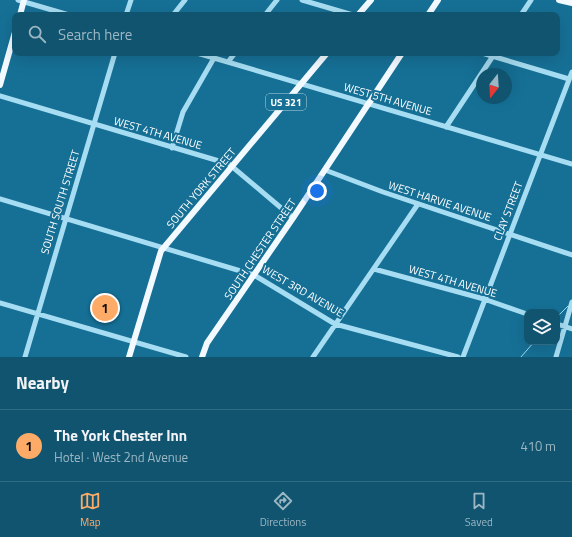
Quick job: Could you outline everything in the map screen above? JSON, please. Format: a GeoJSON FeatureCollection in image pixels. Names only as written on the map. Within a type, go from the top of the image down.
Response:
{"type":"FeatureCollection","features":[{"type":"Feature","properties":{"kind":"main road"},"geometry":{"type":"LineString","coordinates":[[361,12],[371,0]]}},
{"type":"Feature","properties":{"kind":"main road"},"geometry":{"type":"LineString","coordinates":[[430,12],[438,0]]}},
{"type":"Feature","properties":{"kind":"main road"},"geometry":{"type":"LineString","coordinates":[[559,0],[572,3]]}},
{"type":"Feature","properties":{"kind":"main road"},"geometry":{"type":"LineString","coordinates":[[20,12],[22,1]]}},
{"type":"Feature","properties":{"kind":"main road"},"geometry":{"type":"LineString","coordinates":[[0,85],[12,43]]}},
{"type":"Feature","properties":{"kind":"main road","name":"SOUTH YORK STREET"},"geometry":{"type":"LineString","coordinates":[[129,357],[158,259],[164,247],[324,56]]}},
{"type":"Feature","properties":{"kind":"main road","name":"SOUTH CHESTER STREET"},"geometry":{"type":"LineString","coordinates":[[202,357],[208,343],[400,56]]}},
{"type":"Feature","properties":{"kind":"street"},"geometry":{"type":"LineString","coordinates":[[127,12],[131,0]]}},
{"type":"Feature","properties":{"kind":"street"},"geometry":{"type":"LineString","coordinates":[[175,12],[185,0]]}},
{"type":"Feature","properties":{"kind":"street"},"geometry":{"type":"LineString","coordinates":[[267,12],[277,0]]}},
{"type":"Feature","properties":{"kind":"street"},"geometry":{"type":"LineString","coordinates":[[302,0],[343,12]]}},
{"type":"Feature","properties":{"kind":"street"},"geometry":{"type":"LineString","coordinates":[[523,12],[531,0]]}},
{"type":"Feature","properties":{"kind":"street"},"geometry":{"type":"LineString","coordinates":[[22,1],[59,12]]}},
{"type":"Feature","properties":{"kind":"street","name":"SOUTH SOUTH STREET"},"geometry":{"type":"LineString","coordinates":[[26,357],[37,314],[114,56]]}},
{"type":"Feature","properties":{"kind":"street","name":"WEST 5TH AVENUE"},"geometry":{"type":"LineString","coordinates":[[207,56],[572,164]]}},
{"type":"Feature","properties":{"kind":"street"},"geometry":{"type":"LineString","coordinates":[[228,62],[233,56]]}},
{"type":"Feature","properties":{"kind":"street"},"geometry":{"type":"LineString","coordinates":[[446,127],[493,56]]}},
{"type":"Feature","properties":{"kind":"street"},"geometry":{"type":"LineString","coordinates":[[497,56],[569,78]]}},
{"type":"Feature","properties":{"kind":"street"},"geometry":{"type":"LineString","coordinates":[[172,148],[183,112],[214,58]]}},
{"type":"Feature","properties":{"kind":"street","name":"CLAY STREET"},"geometry":{"type":"LineString","coordinates":[[463,357],[572,72]]}},
{"type":"Feature","properties":{"kind":"street","name":"WEST 4TH AVENUE"},"geometry":{"type":"LineString","coordinates":[[0,96],[233,166],[235,170],[293,218]]}},
{"type":"Feature","properties":{"kind":"street","name":"WEST HARVIE AVENUE"},"geometry":{"type":"LineString","coordinates":[[325,170],[418,204],[572,255]]}},
{"type":"Feature","properties":{"kind":"street","name":"WEST 3RD AVENUE"},"geometry":{"type":"LineString","coordinates":[[0,199],[254,275],[335,324],[458,357]]}},
{"type":"Feature","properties":{"kind":"street"},"geometry":{"type":"LineString","coordinates":[[313,357],[418,204]]}},
{"type":"Feature","properties":{"kind":"street","name":"WEST 4TH AVENUE"},"geometry":{"type":"LineString","coordinates":[[374,269],[484,299],[524,313]]}},
{"type":"Feature","properties":{"kind":"street"},"geometry":{"type":"LineString","coordinates":[[556,357],[572,302]]}},
{"type":"Feature","properties":{"kind":"street"},"geometry":{"type":"LineString","coordinates":[[0,303],[186,357]]}},
{"type":"Feature","properties":{"kind":"street"},"geometry":{"type":"LineString","coordinates":[[560,325],[572,329]]}},
{"type":"Feature","properties":{"kind":"waterway"},"geometry":{"type":"LineString","coordinates":[[560,314],[568,306]]}},
{"type":"Feature","properties":{"kind":"waterway"},"geometry":{"type":"LineString","coordinates":[[521,357],[531,345]]}},
{"type":"Feature","properties":{"kind":"place","name":"The York Chester Inn"},"geometry":{"type":"Point","coordinates":[105,308]}}]}
